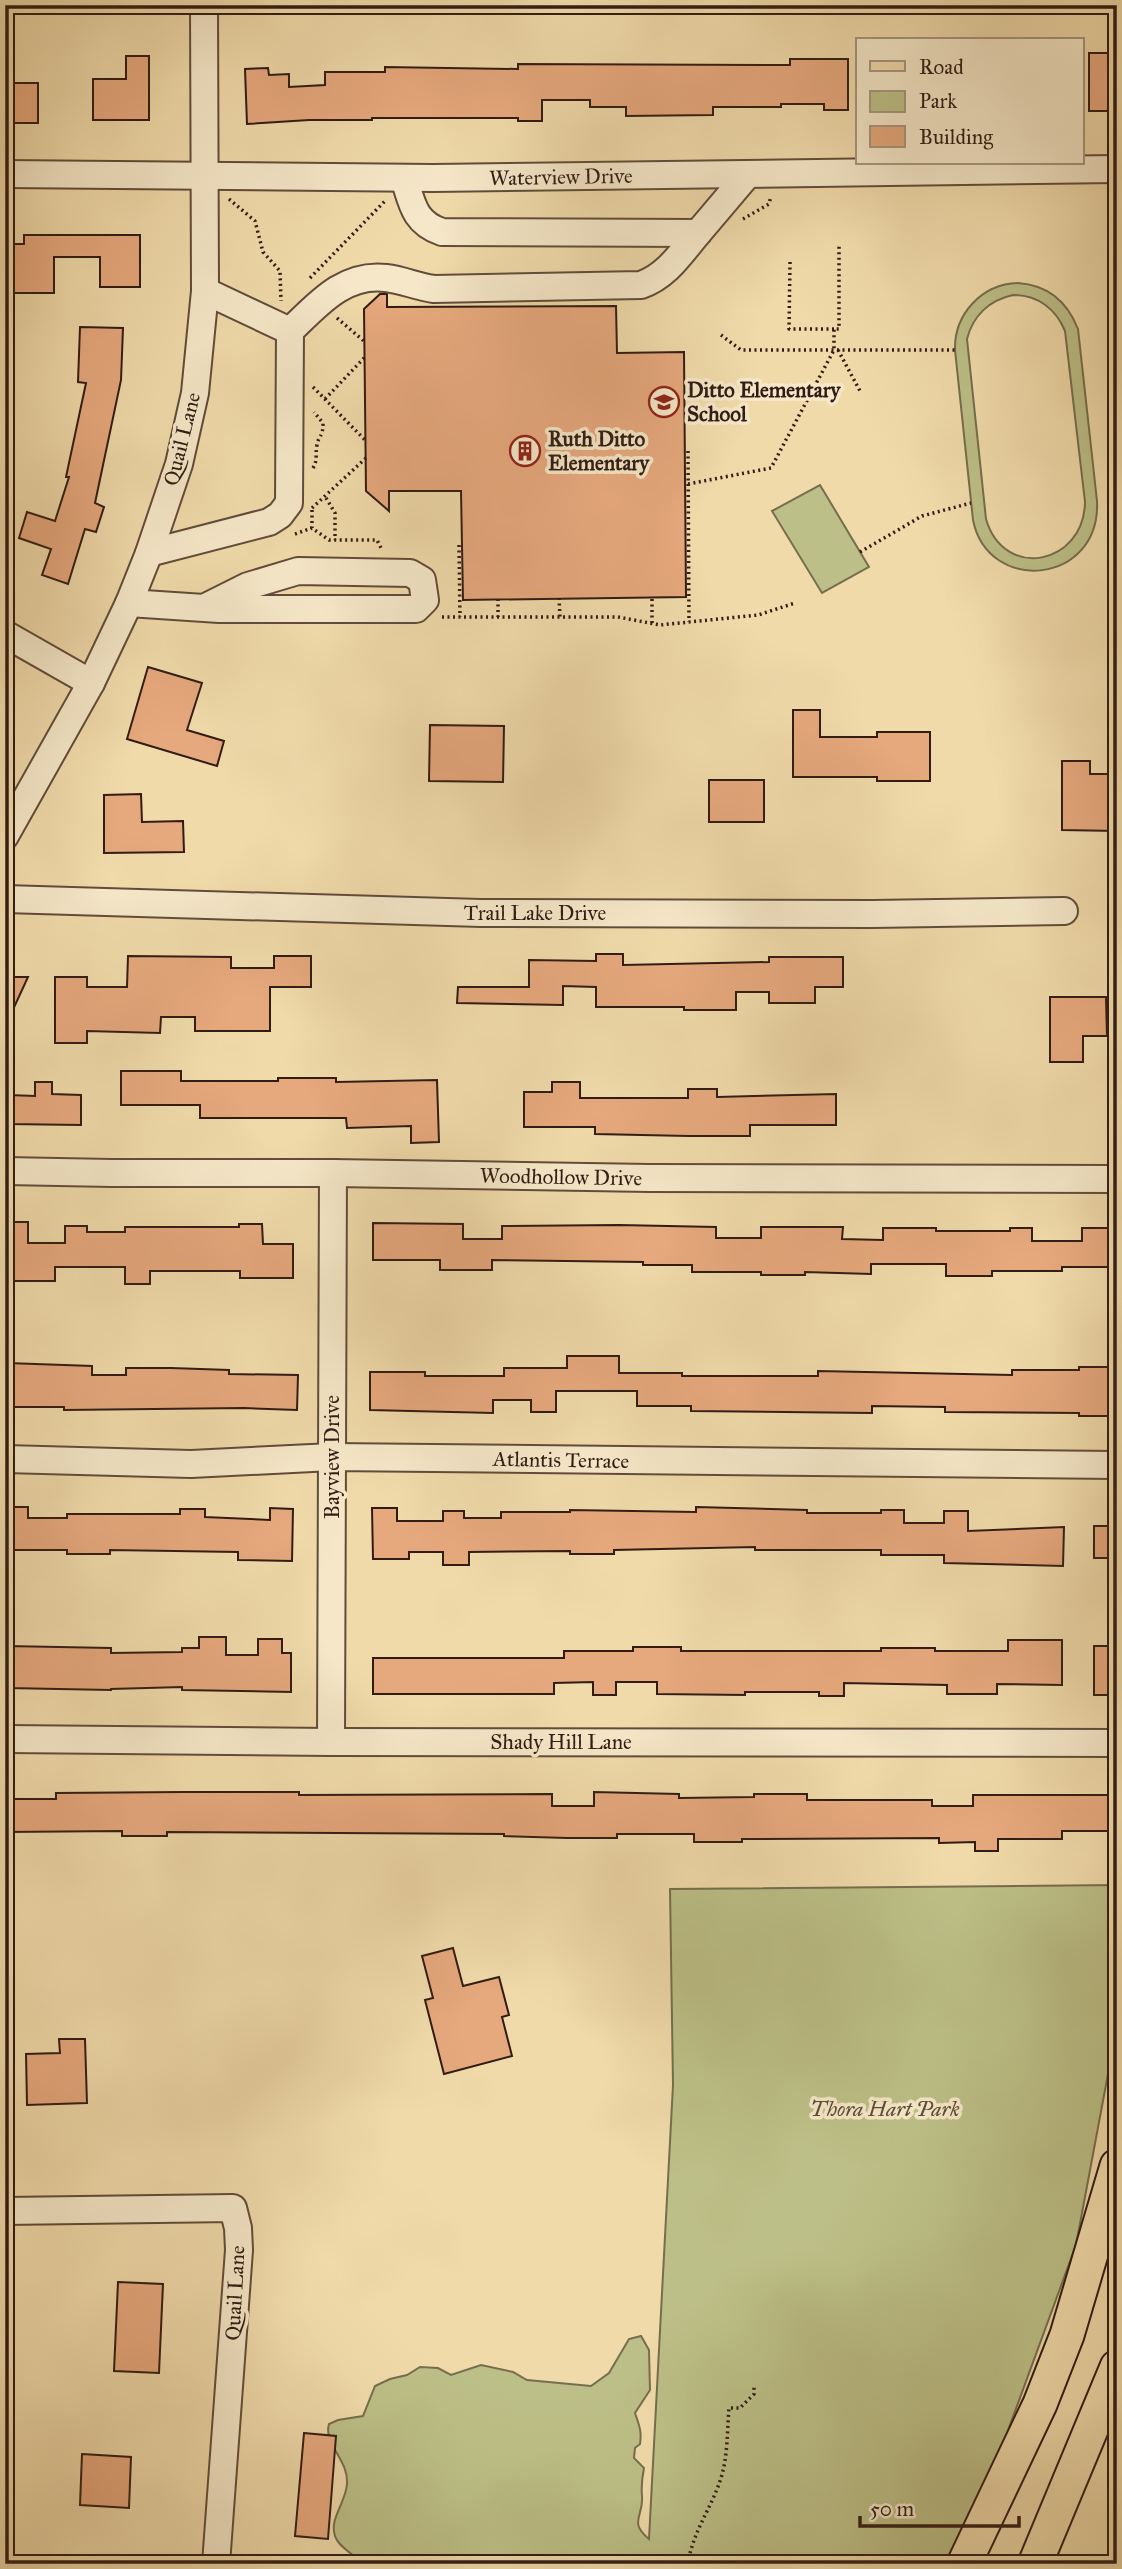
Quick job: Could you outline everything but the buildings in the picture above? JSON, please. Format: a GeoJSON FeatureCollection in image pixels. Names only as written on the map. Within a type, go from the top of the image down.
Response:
{"type":"FeatureCollection","features":[{"type":"Feature","properties":{"kind":"main road"},"geometry":{"type":"LineString","coordinates":[[964,2564],[1040,2404],[1067,2335],[1117,2166]]}},
{"type":"Feature","properties":{"kind":"main road"},"geometry":{"type":"LineString","coordinates":[[1035,2564],[1117,2367]]}},
{"type":"Feature","properties":{"kind":"street","name":"Quail Lane"},"geometry":{"type":"LineString","coordinates":[[5,836],[91,683],[129,603],[149,553],[178,464],[195,393],[205,291],[204,5]]}},
{"type":"Feature","properties":{"kind":"street","name":"Waterview Drive"},"geometry":{"type":"LineString","coordinates":[[5,174],[204,176],[396,188],[748,174],[1117,169]]}},
{"type":"Feature","properties":{"kind":"street"},"geometry":{"type":"LineString","coordinates":[[205,291],[283,312],[349,282],[367,279],[385,278],[434,289],[641,285],[656,279],[666,270],[748,174]]}},
{"type":"Feature","properties":{"kind":"street"},"geometry":{"type":"LineString","coordinates":[[396,188],[427,227],[442,232],[698,233]]}},
{"type":"Feature","properties":{"kind":"street"},"geometry":{"type":"LineString","coordinates":[[149,553],[269,522],[280,515],[289,503],[291,444],[283,312]]}},
{"type":"Feature","properties":{"kind":"street"},"geometry":{"type":"LineString","coordinates":[[129,603],[208,606],[219,609],[416,609],[425,600],[422,579],[410,573],[298,571],[248,586],[208,606]]}},
{"type":"Feature","properties":{"kind":"street"},"geometry":{"type":"LineString","coordinates":[[5,634],[91,683]]}},
{"type":"Feature","properties":{"kind":"street","name":"Trail Lake Drive"},"geometry":{"type":"LineString","coordinates":[[5,899],[481,913],[873,914],[1064,911]]}},
{"type":"Feature","properties":{"kind":"street","name":"Woodhollow Drive"},"geometry":{"type":"LineString","coordinates":[[5,1171],[650,1178],[1117,1179]]}},
{"type":"Feature","properties":{"kind":"street","name":"Bayview Drive"},"geometry":{"type":"LineString","coordinates":[[331,1742],[333,1173]]}},
{"type":"Feature","properties":{"kind":"street","name":"Atlantis Terrace"},"geometry":{"type":"LineString","coordinates":[[5,1459],[191,1464],[332,1457],[1117,1465]]}},
{"type":"Feature","properties":{"kind":"street","name":"Shady Hill Lane"},"geometry":{"type":"LineString","coordinates":[[5,1739],[1117,1743]]}},
{"type":"Feature","properties":{"kind":"street","name":"Quail Lane"},"geometry":{"type":"LineString","coordinates":[[5,2211],[233,2208],[238,2228],[239,2250],[216,2564]]}},
{"type":"Feature","properties":{"kind":"path"},"geometry":{"type":"LineString","coordinates":[[303,285],[396,188]]}},
{"type":"Feature","properties":{"kind":"path"},"geometry":{"type":"LineString","coordinates":[[226,196],[255,221],[263,252],[280,271],[283,312]]}},
{"type":"Feature","properties":{"kind":"path"},"geometry":{"type":"LineString","coordinates":[[790,262],[789,329],[839,329],[839,246]]}},
{"type":"Feature","properties":{"kind":"path"},"geometry":{"type":"LineString","coordinates":[[331,323],[337,318],[365,342]]}},
{"type":"Feature","properties":{"kind":"path"},"geometry":{"type":"LineString","coordinates":[[834,329],[836,350],[860,391]]}},
{"type":"Feature","properties":{"kind":"path"},"geometry":{"type":"LineString","coordinates":[[722,335],[741,349],[955,350]]}},
{"type":"Feature","properties":{"kind":"path"},"geometry":{"type":"LineString","coordinates":[[688,484],[771,468],[836,350]]}},
{"type":"Feature","properties":{"kind":"path"},"geometry":{"type":"LineString","coordinates":[[325,399],[365,357]]}},
{"type":"Feature","properties":{"kind":"path"},"geometry":{"type":"LineString","coordinates":[[312,377],[312,398]]}},
{"type":"Feature","properties":{"kind":"path"},"geometry":{"type":"LineString","coordinates":[[312,386],[366,441]]}},
{"type":"Feature","properties":{"kind":"path"},"geometry":{"type":"LineString","coordinates":[[312,409],[323,422],[323,435],[317,443],[312,480]]}},
{"type":"Feature","properties":{"kind":"path"},"geometry":{"type":"LineString","coordinates":[[688,451],[689,622]]}},
{"type":"Feature","properties":{"kind":"path"},"geometry":{"type":"LineString","coordinates":[[312,508],[326,498],[366,458]]}},
{"type":"Feature","properties":{"kind":"path"},"geometry":{"type":"LineString","coordinates":[[326,498],[335,513],[335,540]]}},
{"type":"Feature","properties":{"kind":"path"},"geometry":{"type":"LineString","coordinates":[[312,500],[312,528],[329,540],[377,540],[386,558]]}},
{"type":"Feature","properties":{"kind":"path"},"geometry":{"type":"LineString","coordinates":[[860,551],[922,516],[971,503]]}},
{"type":"Feature","properties":{"kind":"path"},"geometry":{"type":"LineString","coordinates":[[459,545],[460,617]]}},
{"type":"Feature","properties":{"kind":"path"},"geometry":{"type":"LineString","coordinates":[[652,597],[652,623]]}},
{"type":"Feature","properties":{"kind":"path"},"geometry":{"type":"LineString","coordinates":[[559,598],[560,617]]}},
{"type":"Feature","properties":{"kind":"path"},"geometry":{"type":"LineString","coordinates":[[498,599],[498,617]]}},
{"type":"Feature","properties":{"kind":"path"},"geometry":{"type":"LineString","coordinates":[[442,617],[618,617],[660,625],[758,615],[795,603]]}},
{"type":"Feature","properties":{"kind":"path"},"geometry":{"type":"LineString","coordinates":[[688,2564],[690,2549],[721,2477],[726,2454],[729,2408],[740,2408],[754,2394],[754,2387]]}},
{"type":"Feature","properties":{"kind":"green space"},"geometry":{"type":"Polygon","coordinates":[[[1028,284],[1047,291],[1068,310],[1078,329],[1097,501],[1093,529],[1081,550],[1063,564],[1042,570],[1020,569],[999,560],[983,544],[973,520],[955,350],[956,337],[959,325],[972,304],[992,289],[1005,285],[1028,284]],[[1022,296],[1005,297],[990,305],[973,323],[967,339],[986,519],[995,539],[1009,551],[1025,557],[1042,557],[1058,551],[1072,540],[1081,523],[1085,502],[1065,331],[1057,316],[1045,305],[1022,296]]]}},
{"type":"Feature","properties":{"kind":"green space"},"geometry":{"type":"Polygon","coordinates":[[[820,485],[869,567],[822,593],[772,511],[820,485]]]}},
{"type":"Feature","properties":{"kind":"green space","name":"Thora Hart Park"},"geometry":{"type":"Polygon","coordinates":[[[1117,1885],[1117,2026],[1076,2245],[959,2564],[361,2564],[340,2544],[335,2536],[334,2523],[346,2491],[347,2475],[330,2438],[329,2424],[363,2416],[375,2386],[407,2375],[420,2367],[438,2368],[451,2375],[481,2365],[513,2372],[527,2380],[591,2386],[609,2373],[629,2339],[641,2336],[649,2350],[650,2390],[635,2413],[641,2435],[634,2458],[644,2468],[638,2523],[649,2539],[673,2085],[670,1889],[1117,1885]]]}},
{"type":"Feature","properties":{"kind":"place","name":"Ditto Elementary School"},"geometry":{"type":"Point","coordinates":[664,402]}},
{"type":"Feature","properties":{"kind":"place","name":"Ruth Ditto Elementary"},"geometry":{"type":"Point","coordinates":[525,451]}}]}
